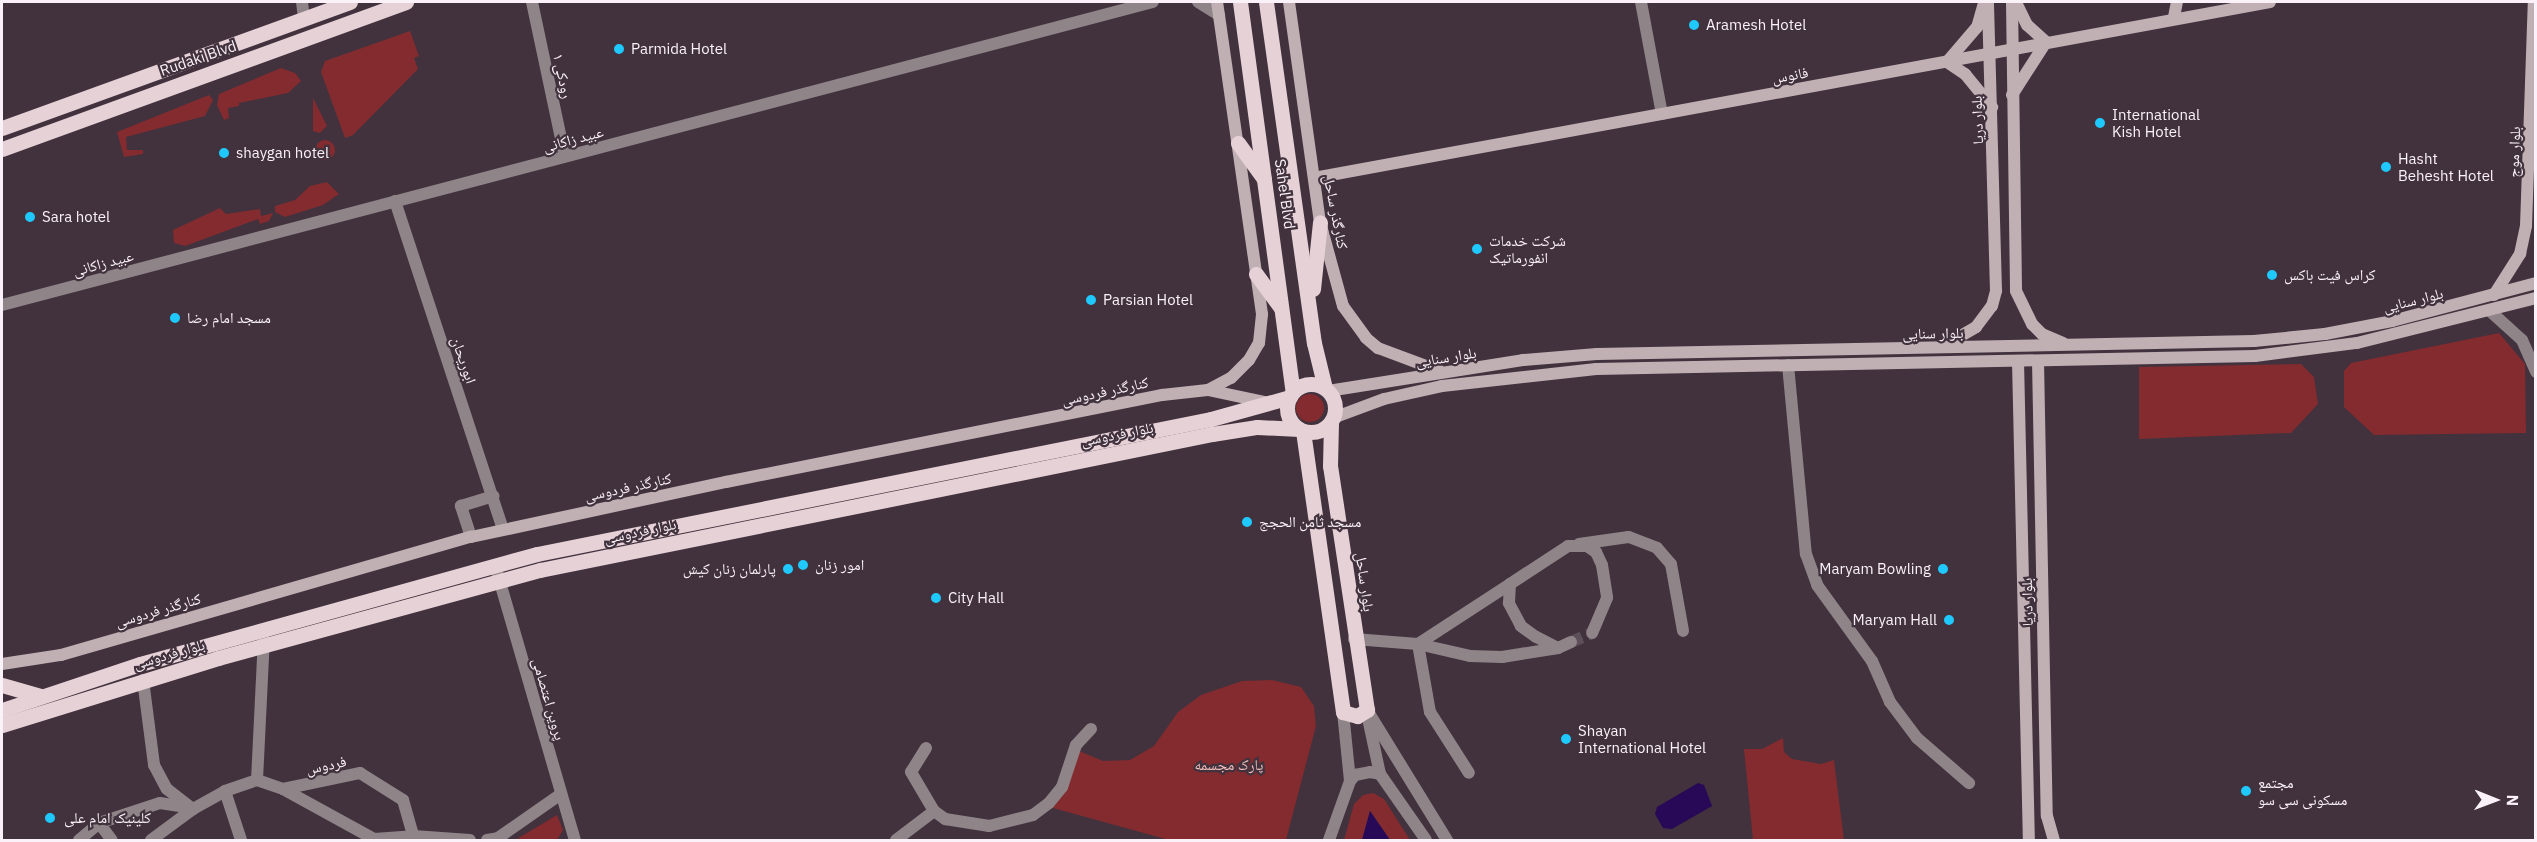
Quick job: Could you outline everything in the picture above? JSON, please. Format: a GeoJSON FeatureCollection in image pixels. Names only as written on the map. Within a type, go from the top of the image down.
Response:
{"type":"FeatureCollection","features":[{"type":"Feature","properties":{"kind":"main road","name":"Rudaki Blvd"},"geometry":{"type":"LineString","coordinates":[[2,128],[350,2]]}},
{"type":"Feature","properties":{"kind":"main road","name":"Rudaki Blvd"},"geometry":{"type":"LineString","coordinates":[[2,149],[406,2]]}},
{"type":"Feature","properties":{"kind":"main road"},"geometry":{"type":"LineString","coordinates":[[1208,390],[1231,378],[1249,360],[1259,343],[1262,314],[1217,2]]}},
{"type":"Feature","properties":{"kind":"main road","name":"Sahel Blvd"},"geometry":{"type":"LineString","coordinates":[[1240,2],[1266,182],[1291,395]]}},
{"type":"Feature","properties":{"kind":"main road","name":"Sahel Blvd"},"geometry":{"type":"LineString","coordinates":[[1266,2],[1311,313],[1327,389]]}},
{"type":"Feature","properties":{"kind":"main road","name":"کنارگذر ساحل"},"geometry":{"type":"LineString","coordinates":[[1289,2],[1320,222],[1343,306],[1366,338],[1378,348],[1441,372]]}},
{"type":"Feature","properties":{"kind":"main road"},"geometry":{"type":"LineString","coordinates":[[1986,2],[1977,27],[1947,62],[1965,74],[1992,107]]}},
{"type":"Feature","properties":{"kind":"main road","name":"بلوار دریا"},"geometry":{"type":"LineString","coordinates":[[1932,348],[1954,342],[1976,327],[1992,306],[1996,291],[1992,107],[1986,2]]}},
{"type":"Feature","properties":{"kind":"main road"},"geometry":{"type":"LineString","coordinates":[[2012,96],[2046,42],[2027,25],[2014,2]]}},
{"type":"Feature","properties":{"kind":"main road"},"geometry":{"type":"LineString","coordinates":[[2014,2],[2012,96],[2016,291],[2024,312],[2042,334],[2076,346]]}},
{"type":"Feature","properties":{"kind":"main road"},"geometry":{"type":"LineString","coordinates":[[2174,17],[2176,2]]}},
{"type":"Feature","properties":{"kind":"main road","name":"فانوس"},"geometry":{"type":"LineString","coordinates":[[1314,178],[1947,62],[2174,17],[2270,2]]}},
{"type":"Feature","properties":{"kind":"main road","name":"بلوار موج"},"geometry":{"type":"LineString","coordinates":[[2494,295],[2520,254],[2526,226],[2534,2]]}},
{"type":"Feature","properties":{"kind":"main road"},"geometry":{"type":"LineString","coordinates":[[1238,143],[1266,182]]}},
{"type":"Feature","properties":{"kind":"main road"},"geometry":{"type":"LineString","coordinates":[[1311,313],[1320,222]]}},
{"type":"Feature","properties":{"kind":"main road"},"geometry":{"type":"LineString","coordinates":[[1256,274],[1282,309]]}},
{"type":"Feature","properties":{"kind":"main road","name":"بلوار سنایی"},"geometry":{"type":"LineString","coordinates":[[1327,389],[1441,372],[1597,354],[2254,341],[2325,334],[2494,295],[2535,283]]}},
{"type":"Feature","properties":{"kind":"main road","name":"بلوار سنایی"},"geometry":{"type":"LineString","coordinates":[[1332,420],[1384,399],[1525,375],[1788,365],[2255,356],[2327,349],[2490,311],[2535,298]]}},
{"type":"Feature","properties":{"kind":"main road","name":"بلوار دریا"},"geometry":{"type":"LineString","coordinates":[[2018,361],[2029,840]]}},
{"type":"Feature","properties":{"kind":"main road","name":"بلوار دریا"},"geometry":{"type":"LineString","coordinates":[[2038,361],[2047,816],[2054,840]]}},
{"type":"Feature","properties":{"kind":"main road"},"geometry":{"type":"LineString","coordinates":[[1301,430],[1319,431],[1332,420],[1334,400],[1327,389],[1305,385],[1291,395],[1287,412],[1301,430],[1343,712],[1357,716],[1367,710]]}},
{"type":"Feature","properties":{"kind":"main road","name":"کنارگذر فردوسی"},"geometry":{"type":"LineString","coordinates":[[2,664],[61,655],[503,529],[1162,395],[1208,390],[1270,403]]}},
{"type":"Feature","properties":{"kind":"main road","name":"بلوار فردوسی"},"geometry":{"type":"LineString","coordinates":[[2,710],[40,696],[264,629],[732,514],[1211,419],[1291,395]]}},
{"type":"Feature","properties":{"kind":"main road","name":"بلوار ساحل"},"geometry":{"type":"LineString","coordinates":[[1332,420],[1330,466],[1354,639],[1367,710]]}},
{"type":"Feature","properties":{"kind":"main road","name":"بلوار فردوسی"},"geometry":{"type":"LineString","coordinates":[[2,726],[143,680],[265,645],[497,572],[1212,434],[1257,427],[1301,430]]}},
{"type":"Feature","properties":{"kind":"main road"},"geometry":{"type":"LineString","coordinates":[[2020,478],[2039,478]]}},
{"type":"Feature","properties":{"kind":"main road"},"geometry":{"type":"LineString","coordinates":[[2024,669],[2043,668]]}},
{"type":"Feature","properties":{"kind":"main road"},"geometry":{"type":"LineString","coordinates":[[2,685],[40,696]]}},
{"type":"Feature","properties":{"kind":"street"},"geometry":{"type":"LineString","coordinates":[[302,2],[304,18]]}},
{"type":"Feature","properties":{"kind":"street","name":"رودکی ۱"},"geometry":{"type":"LineString","coordinates":[[532,2],[566,157]]}},
{"type":"Feature","properties":{"kind":"street","name":"عبید زاکانی"},"geometry":{"type":"LineString","coordinates":[[2,305],[1153,2]]}},
{"type":"Feature","properties":{"kind":"street"},"geometry":{"type":"LineString","coordinates":[[1198,2],[1219,15]]}},
{"type":"Feature","properties":{"kind":"street"},"geometry":{"type":"LineString","coordinates":[[1641,2],[1662,114]]}},
{"type":"Feature","properties":{"kind":"street","name":"ابوریحان"},"geometry":{"type":"LineString","coordinates":[[395,201],[503,529]]}},
{"type":"Feature","properties":{"kind":"street"},"geometry":{"type":"LineString","coordinates":[[2490,311],[2522,340],[2535,372]]}},
{"type":"Feature","properties":{"kind":"street"},"geometry":{"type":"LineString","coordinates":[[1788,365],[1806,554],[1817,585],[1872,661],[1890,702],[1917,738],[1969,783]]}},
{"type":"Feature","properties":{"kind":"street"},"geometry":{"type":"LineString","coordinates":[[471,537],[461,506],[494,496]]}},
{"type":"Feature","properties":{"kind":"street"},"geometry":{"type":"LineString","coordinates":[[1418,644],[1568,546],[1629,537],[1657,548],[1671,564],[1683,631]]}},
{"type":"Feature","properties":{"kind":"street"},"geometry":{"type":"LineString","coordinates":[[1568,546],[1587,546],[1596,552],[1602,565],[1607,598],[1592,633]]}},
{"type":"Feature","properties":{"kind":"street","name":"پروین اعتصامی"},"geometry":{"type":"LineString","coordinates":[[497,572],[575,840]]}},
{"type":"Feature","properties":{"kind":"street"},"geometry":{"type":"LineString","coordinates":[[1510,584],[1512,615],[1536,637],[1558,648]]}},
{"type":"Feature","properties":{"kind":"street"},"geometry":{"type":"LineString","coordinates":[[151,840],[192,809],[225,791],[257,780],[264,629]]}},
{"type":"Feature","properties":{"kind":"street"},"geometry":{"type":"LineString","coordinates":[[1354,639],[1418,644],[1470,656],[1491,657],[1558,648],[1571,642]]}},
{"type":"Feature","properties":{"kind":"street"},"geometry":{"type":"LineString","coordinates":[[1418,644],[1430,712],[1469,773]]}},
{"type":"Feature","properties":{"kind":"street"},"geometry":{"type":"LineString","coordinates":[[143,680],[154,765],[167,789],[192,809]]}},
{"type":"Feature","properties":{"kind":"street"},"geometry":{"type":"LineString","coordinates":[[1367,710],[1380,774],[1426,840]]}},
{"type":"Feature","properties":{"kind":"street"},"geometry":{"type":"LineString","coordinates":[[1367,710],[1447,840]]}},
{"type":"Feature","properties":{"kind":"street"},"geometry":{"type":"LineString","coordinates":[[1329,840],[1350,781],[1343,712]]}},
{"type":"Feature","properties":{"kind":"street"},"geometry":{"type":"LineString","coordinates":[[926,748],[911,772],[934,811],[945,819],[989,826],[1033,815],[1049,803],[1062,787],[1076,746],[1091,729]]}},
{"type":"Feature","properties":{"kind":"street"},"geometry":{"type":"LineString","coordinates":[[1350,781],[1363,772],[1380,774]]}},
{"type":"Feature","properties":{"kind":"street","name":"فردوس"},"geometry":{"type":"LineString","coordinates":[[283,789],[360,773],[403,801],[413,836]]}},
{"type":"Feature","properties":{"kind":"street","name":"فردوس"},"geometry":{"type":"LineString","coordinates":[[257,780],[283,789],[373,840],[413,836],[470,840]]}},
{"type":"Feature","properties":{"kind":"street"},"geometry":{"type":"LineString","coordinates":[[225,791],[242,840]]}},
{"type":"Feature","properties":{"kind":"street"},"geometry":{"type":"LineString","coordinates":[[487,840],[498,838],[561,794]]}},
{"type":"Feature","properties":{"kind":"street"},"geometry":{"type":"LineString","coordinates":[[79,840],[99,823],[160,803],[192,809]]}},
{"type":"Feature","properties":{"kind":"street"},"geometry":{"type":"LineString","coordinates":[[896,840],[934,811]]}},
{"type":"Feature","properties":{"kind":"street"},"geometry":{"type":"LineString","coordinates":[[99,823],[112,840]]}},
{"type":"Feature","properties":{"kind":"green space"},"geometry":{"type":"Polygon","coordinates":[[[410,31],[419,56],[414,58],[418,69],[353,135],[345,138],[321,72],[325,61],[410,31]]]}},
{"type":"Feature","properties":{"kind":"green space"},"geometry":{"type":"Polygon","coordinates":[[[281,68],[295,73],[301,81],[288,93],[239,103],[239,106],[228,108],[229,118],[224,120],[217,105],[219,94],[281,68]]]}},
{"type":"Feature","properties":{"kind":"green space"},"geometry":{"type":"Polygon","coordinates":[[[209,95],[213,100],[205,116],[126,137],[127,150],[143,150],[143,154],[124,157],[117,132],[209,95]]]}},
{"type":"Feature","properties":{"kind":"green space"},"geometry":{"type":"Polygon","coordinates":[[[313,98],[327,126],[320,133],[313,131],[313,98]]]}},
{"type":"Feature","properties":{"kind":"green space"},"geometry":{"type":"Polygon","coordinates":[[[325,140],[332,143],[335,150],[332,157],[325,160],[318,157],[315,150],[318,143],[325,140]]]}},
{"type":"Feature","properties":{"kind":"green space"},"geometry":{"type":"Polygon","coordinates":[[[327,182],[339,194],[323,205],[285,217],[275,212],[275,206],[295,200],[310,186],[327,182]]]}},
{"type":"Feature","properties":{"kind":"green space"},"geometry":{"type":"Polygon","coordinates":[[[220,208],[226,214],[260,209],[261,216],[273,213],[269,221],[260,224],[258,219],[185,246],[174,243],[173,230],[220,208]]]}},
{"type":"Feature","properties":{"kind":"green space"},"geometry":{"type":"Polygon","coordinates":[[[2499,333],[2525,364],[2526,433],[2374,435],[2344,407],[2344,371],[2351,363],[2499,333]]]}},
{"type":"Feature","properties":{"kind":"green space"},"geometry":{"type":"Polygon","coordinates":[[[2301,364],[2314,377],[2318,404],[2291,433],[2139,439],[2139,367],[2301,364]]]}},
{"type":"Feature","properties":{"kind":"green space"},"geometry":{"type":"Polygon","coordinates":[[[1310,394],[1320,398],[1324,408],[1320,418],[1310,422],[1300,418],[1296,408],[1300,398],[1310,394]]]}},
{"type":"Feature","properties":{"kind":"green space","name":"پارک مجسمه"},"geometry":{"type":"Polygon","coordinates":[[[1272,680],[1301,687],[1314,706],[1316,726],[1286,840],[1169,840],[1053,808],[1068,786],[1079,751],[1103,761],[1130,760],[1154,746],[1178,712],[1201,695],[1242,681],[1272,680]]]}},
{"type":"Feature","properties":{"kind":"green space"},"geometry":{"type":"Polygon","coordinates":[[[1783,738],[1784,752],[1792,759],[1821,764],[1834,760],[1844,840],[1753,840],[1744,749],[1762,749],[1783,738]]]}},
{"type":"Feature","properties":{"kind":"green space"},"geometry":{"type":"Polygon","coordinates":[[[1373,793],[1384,799],[1410,840],[1390,840],[1370,811],[1362,840],[1344,840],[1354,804],[1363,795],[1373,793]]]}},
{"type":"Feature","properties":{"kind":"green space"},"geometry":{"type":"Polygon","coordinates":[[[557,815],[563,830],[557,840],[515,840],[557,815]]]}},
{"type":"Feature","properties":{"kind":"shaded area"},"geometry":{"type":"Polygon","coordinates":[[[1698,783],[1704,785],[1712,806],[1672,829],[1663,828],[1655,814],[1657,807],[1698,783]]]}},
{"type":"Feature","properties":{"kind":"shaded area"},"geometry":{"type":"Polygon","coordinates":[[[1370,811],[1390,840],[1362,840],[1370,811]]]}},
{"type":"Feature","properties":{"kind":"tunnel"},"geometry":{"type":"LineString","coordinates":[[1571,642],[1592,633]]}},
{"type":"Feature","properties":{"kind":"place","name":"Aramesh Hotel"},"geometry":{"type":"Point","coordinates":[1694,25]}},
{"type":"Feature","properties":{"kind":"place","name":"Parmida Hotel"},"geometry":{"type":"Point","coordinates":[619,49]}},
{"type":"Feature","properties":{"kind":"place","name":"International Kish Hotel"},"geometry":{"type":"Point","coordinates":[2100,123]}},
{"type":"Feature","properties":{"kind":"place","name":"shaygan hotel"},"geometry":{"type":"Point","coordinates":[224,153]}},
{"type":"Feature","properties":{"kind":"place","name":"Hasht Behesht Hotel"},"geometry":{"type":"Point","coordinates":[2386,167]}},
{"type":"Feature","properties":{"kind":"place","name":"Sara hotel"},"geometry":{"type":"Point","coordinates":[30,217]}},
{"type":"Feature","properties":{"kind":"place","name":"شرکت خدمات انفورماتیک"},"geometry":{"type":"Point","coordinates":[1477,249]}},
{"type":"Feature","properties":{"kind":"place","name":"کراس فیت باکس"},"geometry":{"type":"Point","coordinates":[2272,275]}},
{"type":"Feature","properties":{"kind":"place","name":"Parsian Hotel"},"geometry":{"type":"Point","coordinates":[1091,300]}},
{"type":"Feature","properties":{"kind":"place","name":"مسجد امام رضا"},"geometry":{"type":"Point","coordinates":[175,318]}},
{"type":"Feature","properties":{"kind":"place","name":"مسجد ثامن الحجج"},"geometry":{"type":"Point","coordinates":[1247,522]}},
{"type":"Feature","properties":{"kind":"place","name":"امور زنان"},"geometry":{"type":"Point","coordinates":[803,565]}},
{"type":"Feature","properties":{"kind":"place","name":"پارلمان زنان کیش"},"geometry":{"type":"Point","coordinates":[788,569]}},
{"type":"Feature","properties":{"kind":"place","name":"Maryam Bowling"},"geometry":{"type":"Point","coordinates":[1943,569]}},
{"type":"Feature","properties":{"kind":"place","name":"City Hall"},"geometry":{"type":"Point","coordinates":[936,598]}},
{"type":"Feature","properties":{"kind":"place","name":"Maryam Hall"},"geometry":{"type":"Point","coordinates":[1949,620]}},
{"type":"Feature","properties":{"kind":"place","name":"Shayan International Hotel"},"geometry":{"type":"Point","coordinates":[1566,739]}},
{"type":"Feature","properties":{"kind":"place","name":"مجتمع مسکونی سی سو"},"geometry":{"type":"Point","coordinates":[2246,791]}},
{"type":"Feature","properties":{"kind":"place","name":"کلینیک امام علی"},"geometry":{"type":"Point","coordinates":[50,818]}}]}
